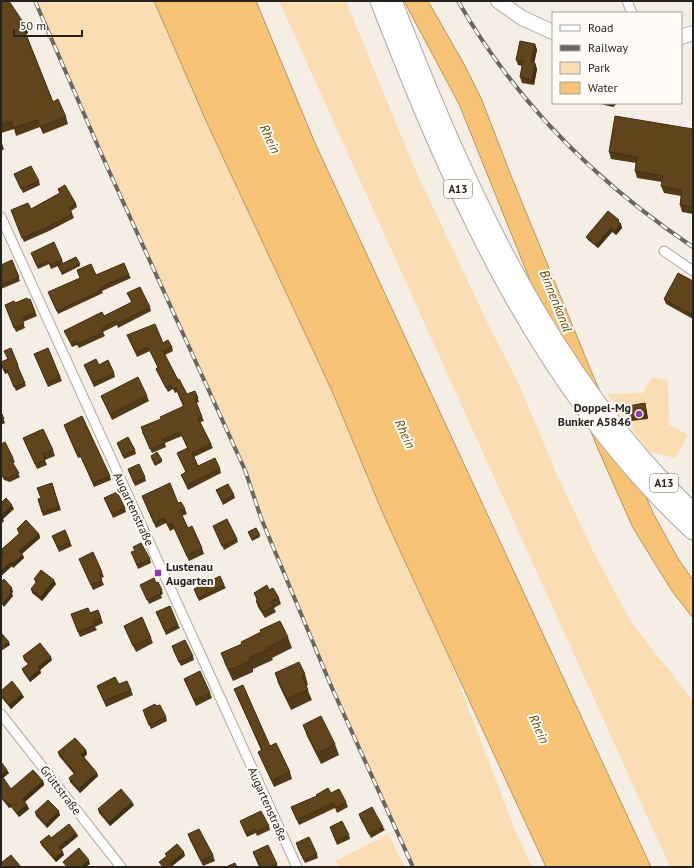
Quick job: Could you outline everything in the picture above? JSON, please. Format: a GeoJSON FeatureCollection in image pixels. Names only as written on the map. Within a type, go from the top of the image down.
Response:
{"type":"FeatureCollection","features":[{"type":"Feature","properties":{"kind":"highway","name":"A13"},"geometry":{"type":"LineString","coordinates":[[378,1],[430,130],[479,234],[525,318],[555,368],[616,449],[663,502],[693,531]]}},
{"type":"Feature","properties":{"kind":"highway","name":"A13"},"geometry":{"type":"LineString","coordinates":[[393,1],[465,176],[516,274],[561,352],[591,395],[637,452],[693,512]]}},
{"type":"Feature","properties":{"kind":"main road"},"geometry":{"type":"LineString","coordinates":[[498,1],[522,18],[552,32]]}},
{"type":"Feature","properties":{"kind":"main road"},"geometry":{"type":"LineString","coordinates":[[682,37],[693,33]]}},
{"type":"Feature","properties":{"kind":"street"},"geometry":{"type":"LineString","coordinates":[[627,1],[632,12]]}},
{"type":"Feature","properties":{"kind":"street","name":"Augartenstraße"},"geometry":{"type":"LineString","coordinates":[[1,217],[297,867]]}},
{"type":"Feature","properties":{"kind":"street"},"geometry":{"type":"LineString","coordinates":[[664,251],[693,271]]}},
{"type":"Feature","properties":{"kind":"street","name":"Grüttstraße"},"geometry":{"type":"LineString","coordinates":[[1,714],[121,867]]}},
{"type":"Feature","properties":{"kind":"green space"},"geometry":{"type":"Polygon","coordinates":[[[35,1],[154,1],[207,123],[332,391],[384,516],[451,663],[515,830],[532,867],[414,867],[383,800],[261,518],[245,470],[137,234],[35,1]]]}},
{"type":"Feature","properties":{"kind":"green space"},"geometry":{"type":"Polygon","coordinates":[[[279,1],[346,1],[414,167],[489,326],[517,380],[558,477],[594,553],[631,622],[693,701],[693,867],[670,867],[279,1]]]}},
{"type":"Feature","properties":{"kind":"green space"},"geometry":{"type":"Polygon","coordinates":[[[652,377],[668,381],[669,425],[688,435],[675,458],[649,452],[607,394],[643,393],[652,377]]]}},
{"type":"Feature","properties":{"kind":"green space"},"geometry":{"type":"Polygon","coordinates":[[[388,834],[405,867],[339,867],[336,861],[388,834]]]}},
{"type":"Feature","properties":{"kind":"water","name":"Rhein"},"geometry":{"type":"Polygon","coordinates":[[[154,1],[256,1],[315,143],[651,867],[546,867],[384,516],[332,391],[207,123],[154,1]]]}},
{"type":"Feature","properties":{"kind":"water","name":"Binnenkanal"},"geometry":{"type":"Polygon","coordinates":[[[404,1],[428,1],[464,64],[481,98],[592,373],[654,515],[679,560],[693,580],[693,618],[672,591],[633,528],[598,449],[459,104],[404,1]]]}},
{"type":"Feature","properties":{"kind":"building"},"geometry":{"type":"Polygon","coordinates":[[[1,1],[9,1],[25,25],[23,27],[53,102],[58,99],[66,117],[40,127],[37,120],[13,128],[11,122],[1,124],[1,1]]]}},
{"type":"Feature","properties":{"kind":"building"},"geometry":{"type":"Polygon","coordinates":[[[520,41],[535,44],[531,62],[535,63],[532,80],[520,77],[523,61],[516,60],[520,41]]]}},
{"type":"Feature","properties":{"kind":"building"},"geometry":{"type":"Polygon","coordinates":[[[615,116],[693,129],[693,207],[680,205],[682,190],[661,186],[663,176],[635,171],[637,157],[609,152],[615,116]]]}},
{"type":"Feature","properties":{"kind":"building"},"geometry":{"type":"Polygon","coordinates":[[[31,166],[39,181],[21,189],[14,174],[31,166]]]}},
{"type":"Feature","properties":{"kind":"building"},"geometry":{"type":"Polygon","coordinates":[[[65,185],[76,204],[69,207],[72,214],[48,227],[22,238],[11,210],[28,203],[31,209],[60,193],[58,189],[65,185]]]}},
{"type":"Feature","properties":{"kind":"building"},"geometry":{"type":"Polygon","coordinates":[[[608,211],[619,220],[618,221],[621,224],[615,231],[611,228],[596,245],[586,237],[608,211]]]}},
{"type":"Feature","properties":{"kind":"building"},"geometry":{"type":"Polygon","coordinates":[[[54,242],[62,260],[50,265],[48,261],[37,266],[31,253],[54,242]]]}},
{"type":"Feature","properties":{"kind":"building"},"geometry":{"type":"Polygon","coordinates":[[[76,257],[80,264],[62,273],[58,266],[76,257]]]}},
{"type":"Feature","properties":{"kind":"building"},"geometry":{"type":"Polygon","coordinates":[[[12,260],[19,277],[1,285],[1,265],[12,260]]]}},
{"type":"Feature","properties":{"kind":"building"},"geometry":{"type":"Polygon","coordinates":[[[124,263],[129,275],[101,287],[102,290],[57,311],[48,292],[80,278],[77,270],[91,264],[96,275],[124,263]]]}},
{"type":"Feature","properties":{"kind":"building"},"geometry":{"type":"Polygon","coordinates":[[[678,273],[693,281],[693,310],[691,314],[664,299],[678,273]]]}},
{"type":"Feature","properties":{"kind":"building"},"geometry":{"type":"Polygon","coordinates":[[[140,287],[150,307],[117,324],[116,321],[102,328],[103,332],[78,344],[76,341],[71,343],[64,331],[102,312],[104,316],[132,302],[127,293],[140,287]]]}},
{"type":"Feature","properties":{"kind":"building"},"geometry":{"type":"Polygon","coordinates":[[[27,298],[28,300],[30,299],[35,312],[21,318],[24,324],[14,328],[5,305],[27,298]]]}},
{"type":"Feature","properties":{"kind":"building"},"geometry":{"type":"Polygon","coordinates":[[[155,324],[163,343],[168,340],[172,347],[163,351],[178,380],[179,379],[187,394],[195,391],[198,398],[195,399],[202,417],[198,418],[211,444],[192,453],[198,466],[215,458],[220,469],[187,485],[181,475],[186,472],[177,453],[188,448],[180,432],[163,439],[165,443],[150,449],[141,427],[161,419],[160,417],[184,406],[176,388],[173,389],[171,385],[166,388],[156,369],[158,367],[148,347],[136,353],[127,335],[155,324]]]}},
{"type":"Feature","properties":{"kind":"building"},"geometry":{"type":"Polygon","coordinates":[[[11,348],[25,383],[14,387],[7,370],[4,371],[1,363],[8,359],[4,351],[11,348]]]}},
{"type":"Feature","properties":{"kind":"building"},"geometry":{"type":"Polygon","coordinates":[[[48,348],[60,377],[47,383],[34,354],[48,348]]]}},
{"type":"Feature","properties":{"kind":"building"},"geometry":{"type":"Polygon","coordinates":[[[96,359],[99,365],[108,360],[114,373],[93,383],[84,365],[96,359]]]}},
{"type":"Feature","properties":{"kind":"building"},"geometry":{"type":"Polygon","coordinates":[[[138,377],[147,396],[110,414],[101,396],[138,377]]]}},
{"type":"Feature","properties":{"kind":"building","name":"Doppel-Mg Bunker A5846"},"geometry":{"type":"Polygon","coordinates":[[[645,403],[646,415],[630,418],[628,406],[645,403]]]}},
{"type":"Feature","properties":{"kind":"building"},"geometry":{"type":"Polygon","coordinates":[[[1,412],[4,419],[1,420],[1,412]]]}},
{"type":"Feature","properties":{"kind":"building"},"geometry":{"type":"Polygon","coordinates":[[[82,416],[110,476],[93,483],[79,453],[77,454],[64,425],[82,416]]]}},
{"type":"Feature","properties":{"kind":"building"},"geometry":{"type":"Polygon","coordinates":[[[43,429],[53,450],[43,454],[45,460],[35,464],[23,438],[43,429]]]}},
{"type":"Feature","properties":{"kind":"building"},"geometry":{"type":"Polygon","coordinates":[[[128,437],[135,450],[123,456],[117,443],[128,437]]]}},
{"type":"Feature","properties":{"kind":"building"},"geometry":{"type":"Polygon","coordinates":[[[5,442],[13,458],[11,460],[19,473],[9,478],[3,477],[1,473],[1,444],[5,442]]]}},
{"type":"Feature","properties":{"kind":"building"},"geometry":{"type":"Polygon","coordinates":[[[157,452],[162,460],[155,464],[151,456],[157,452]]]}},
{"type":"Feature","properties":{"kind":"building"},"geometry":{"type":"Polygon","coordinates":[[[139,464],[145,477],[134,483],[128,469],[139,464]]]}},
{"type":"Feature","properties":{"kind":"building"},"geometry":{"type":"Polygon","coordinates":[[[52,483],[59,507],[42,512],[38,499],[41,498],[37,488],[52,483]]]}},
{"type":"Feature","properties":{"kind":"building"},"geometry":{"type":"Polygon","coordinates":[[[170,483],[178,503],[181,502],[185,509],[180,511],[188,528],[192,526],[202,548],[187,556],[172,523],[168,525],[164,518],[154,523],[142,496],[170,483]]]}},
{"type":"Feature","properties":{"kind":"building"},"geometry":{"type":"Polygon","coordinates":[[[228,484],[234,495],[222,501],[216,490],[228,484]]]}},
{"type":"Feature","properties":{"kind":"building"},"geometry":{"type":"Polygon","coordinates":[[[117,492],[125,508],[112,514],[104,498],[117,492]]]}},
{"type":"Feature","properties":{"kind":"building"},"geometry":{"type":"Polygon","coordinates":[[[6,498],[12,505],[1,515],[1,503],[6,498]]]}},
{"type":"Feature","properties":{"kind":"building"},"geometry":{"type":"Polygon","coordinates":[[[227,519],[237,539],[222,546],[213,526],[227,519]]]}},
{"type":"Feature","properties":{"kind":"building"},"geometry":{"type":"Polygon","coordinates":[[[26,520],[39,534],[19,551],[23,555],[12,564],[11,562],[1,571],[1,555],[3,554],[1,550],[20,533],[17,529],[26,520]]]}},
{"type":"Feature","properties":{"kind":"building"},"geometry":{"type":"Polygon","coordinates":[[[256,528],[260,535],[252,539],[248,532],[256,528]]]}},
{"type":"Feature","properties":{"kind":"building"},"geometry":{"type":"Polygon","coordinates":[[[65,530],[70,542],[58,548],[52,536],[65,530]]]}},
{"type":"Feature","properties":{"kind":"building"},"geometry":{"type":"Polygon","coordinates":[[[141,543],[150,559],[137,565],[131,552],[135,551],[133,547],[141,543]]]}},
{"type":"Feature","properties":{"kind":"building"},"geometry":{"type":"Polygon","coordinates":[[[93,552],[102,572],[99,573],[102,580],[91,585],[79,559],[93,552]]]}},
{"type":"Feature","properties":{"kind":"building"},"geometry":{"type":"Polygon","coordinates":[[[41,570],[54,580],[41,597],[31,589],[37,581],[34,579],[41,570]]]}},
{"type":"Feature","properties":{"kind":"building"},"geometry":{"type":"Polygon","coordinates":[[[220,576],[224,585],[198,598],[194,589],[220,576]]]}},
{"type":"Feature","properties":{"kind":"building"},"geometry":{"type":"Polygon","coordinates":[[[154,578],[162,590],[160,591],[161,594],[147,600],[140,585],[154,578]]]}},
{"type":"Feature","properties":{"kind":"building"},"geometry":{"type":"Polygon","coordinates":[[[4,579],[12,588],[10,590],[12,593],[2,604],[1,582],[4,579]]]}},
{"type":"Feature","properties":{"kind":"building"},"geometry":{"type":"Polygon","coordinates":[[[267,585],[269,590],[273,588],[279,598],[271,602],[274,606],[263,612],[256,601],[258,600],[254,593],[267,585]]]}},
{"type":"Feature","properties":{"kind":"building"},"geometry":{"type":"Polygon","coordinates":[[[170,606],[178,625],[165,631],[156,612],[170,606]]]}},
{"type":"Feature","properties":{"kind":"building"},"geometry":{"type":"Polygon","coordinates":[[[88,608],[90,613],[98,610],[101,618],[93,621],[95,625],[78,632],[71,614],[88,608]]]}},
{"type":"Feature","properties":{"kind":"building"},"geometry":{"type":"Polygon","coordinates":[[[142,617],[151,638],[133,646],[124,626],[142,617]]]}},
{"type":"Feature","properties":{"kind":"building"},"geometry":{"type":"Polygon","coordinates":[[[280,621],[288,637],[268,647],[269,649],[249,658],[250,661],[229,670],[221,653],[242,644],[241,642],[261,632],[260,630],[280,621]]]}},
{"type":"Feature","properties":{"kind":"building"},"geometry":{"type":"Polygon","coordinates":[[[2,634],[9,642],[1,647],[1,635],[2,634]]]}},
{"type":"Feature","properties":{"kind":"building"},"geometry":{"type":"Polygon","coordinates":[[[185,640],[193,656],[179,662],[172,646],[185,640]]]}},
{"type":"Feature","properties":{"kind":"building"},"geometry":{"type":"Polygon","coordinates":[[[40,643],[51,657],[38,667],[40,669],[29,678],[22,669],[29,664],[23,656],[40,643]]]}},
{"type":"Feature","properties":{"kind":"building"},"geometry":{"type":"Polygon","coordinates":[[[299,662],[305,674],[302,676],[308,690],[287,699],[275,673],[299,662]]]}},
{"type":"Feature","properties":{"kind":"building"},"geometry":{"type":"Polygon","coordinates":[[[200,671],[210,693],[194,700],[184,679],[200,671]]]}},
{"type":"Feature","properties":{"kind":"building"},"geometry":{"type":"Polygon","coordinates":[[[115,677],[119,684],[127,681],[131,690],[104,701],[97,686],[115,677]]]}},
{"type":"Feature","properties":{"kind":"building"},"geometry":{"type":"Polygon","coordinates":[[[12,681],[22,694],[9,705],[1,695],[1,691],[12,681]]]}},
{"type":"Feature","properties":{"kind":"building"},"geometry":{"type":"Polygon","coordinates":[[[243,685],[270,746],[276,743],[290,772],[272,781],[258,752],[262,750],[234,689],[243,685]]]}},
{"type":"Feature","properties":{"kind":"building"},"geometry":{"type":"Polygon","coordinates":[[[155,704],[156,706],[160,705],[166,717],[149,725],[143,710],[155,704]]]}},
{"type":"Feature","properties":{"kind":"building"},"geometry":{"type":"Polygon","coordinates":[[[321,716],[335,744],[317,754],[303,725],[321,716]]]}},
{"type":"Feature","properties":{"kind":"building"},"geometry":{"type":"Polygon","coordinates":[[[75,738],[86,750],[81,754],[97,773],[78,789],[69,778],[75,773],[58,752],[75,738]]]}},
{"type":"Feature","properties":{"kind":"building"},"geometry":{"type":"Polygon","coordinates":[[[1,762],[7,770],[2,774],[2,776],[11,789],[33,770],[43,781],[22,799],[27,805],[17,813],[1,796],[1,762]]]}},
{"type":"Feature","properties":{"kind":"building"},"geometry":{"type":"Polygon","coordinates":[[[328,788],[331,793],[339,789],[346,802],[336,808],[333,803],[297,820],[291,807],[317,796],[316,795],[328,788]]]}},
{"type":"Feature","properties":{"kind":"building"},"geometry":{"type":"Polygon","coordinates":[[[121,789],[132,802],[109,822],[98,809],[121,789]]]}},
{"type":"Feature","properties":{"kind":"building"},"geometry":{"type":"Polygon","coordinates":[[[48,800],[59,811],[46,824],[35,812],[48,800]]]}},
{"type":"Feature","properties":{"kind":"building"},"geometry":{"type":"Polygon","coordinates":[[[372,807],[383,827],[369,834],[359,814],[372,807]]]}},
{"type":"Feature","properties":{"kind":"building"},"geometry":{"type":"Polygon","coordinates":[[[261,811],[269,826],[256,832],[255,829],[246,834],[240,821],[261,811]]]}},
{"type":"Feature","properties":{"kind":"building"},"geometry":{"type":"Polygon","coordinates":[[[342,821],[349,835],[336,841],[330,827],[342,821]]]}},
{"type":"Feature","properties":{"kind":"building"},"geometry":{"type":"Polygon","coordinates":[[[69,824],[76,833],[59,847],[63,852],[54,858],[40,842],[49,835],[51,838],[69,824]]]}},
{"type":"Feature","properties":{"kind":"building"},"geometry":{"type":"Polygon","coordinates":[[[199,829],[213,855],[201,861],[188,834],[199,829]]]}},
{"type":"Feature","properties":{"kind":"building"},"geometry":{"type":"Polygon","coordinates":[[[309,837],[317,854],[304,860],[296,843],[309,837]]]}},
{"type":"Feature","properties":{"kind":"building"},"geometry":{"type":"Polygon","coordinates":[[[177,844],[184,852],[170,863],[173,867],[163,867],[159,862],[167,856],[165,854],[177,844]]]}},
{"type":"Feature","properties":{"kind":"building"},"geometry":{"type":"Polygon","coordinates":[[[268,845],[277,864],[271,867],[260,867],[253,852],[268,845]]]}},
{"type":"Feature","properties":{"kind":"building"},"geometry":{"type":"Polygon","coordinates":[[[79,848],[89,860],[80,867],[67,867],[63,862],[79,848]]]}},
{"type":"Feature","properties":{"kind":"building"},"geometry":{"type":"Polygon","coordinates":[[[11,855],[21,867],[1,867],[1,863],[11,855]]]}},
{"type":"Feature","properties":{"kind":"building"},"geometry":{"type":"Polygon","coordinates":[[[235,863],[237,867],[226,867],[235,863]]]}},
{"type":"Feature","properties":{"kind":"railway"},"geometry":{"type":"LineString","coordinates":[[35,1],[104,160],[245,470],[261,518],[332,688],[413,867]]}},
{"type":"Feature","properties":{"kind":"railway"},"geometry":{"type":"LineString","coordinates":[[458,1],[481,38],[506,73],[532,107],[561,138],[591,167],[624,195],[657,222],[693,247]]}},
{"type":"Feature","properties":{"kind":"place","name":"Doppel-Mg Bunker A5846"},"geometry":{"type":"Point","coordinates":[639,414]}},
{"type":"Feature","properties":{"kind":"place","name":"Lustenau Augarten"},"geometry":{"type":"Point","coordinates":[158,573]}}]}
